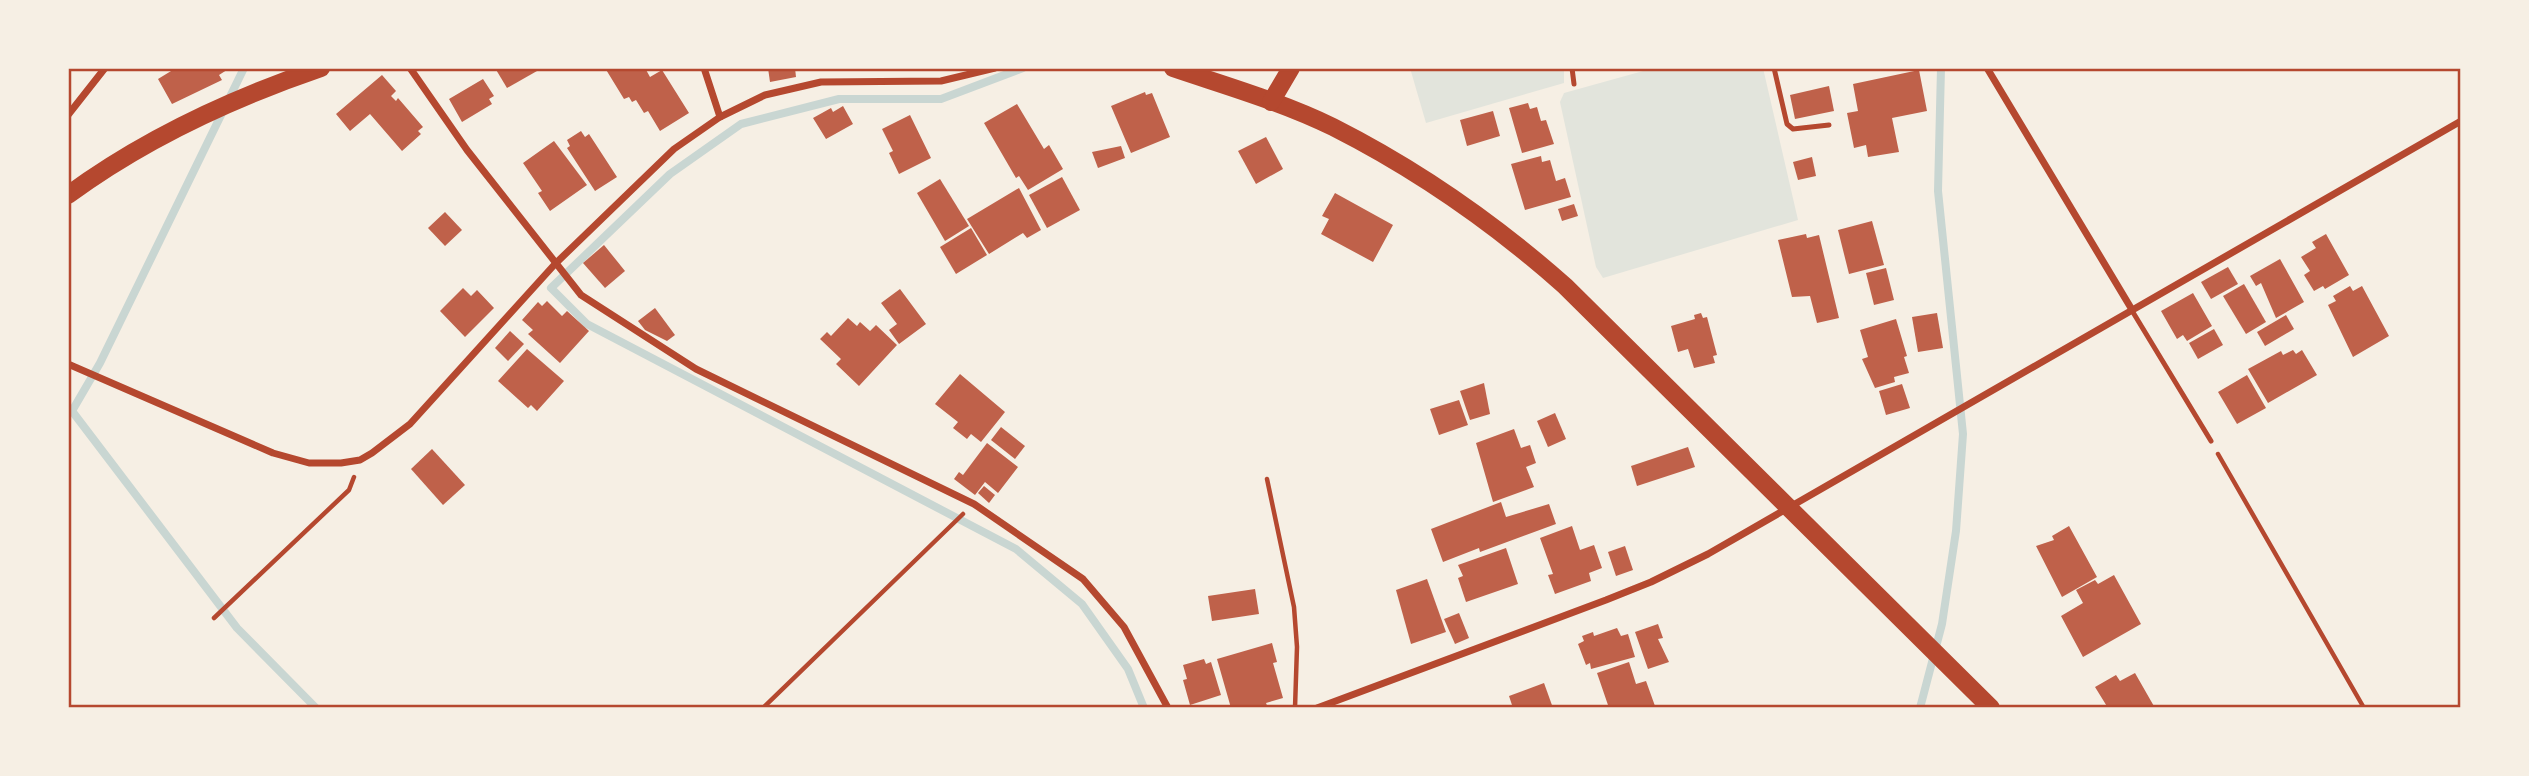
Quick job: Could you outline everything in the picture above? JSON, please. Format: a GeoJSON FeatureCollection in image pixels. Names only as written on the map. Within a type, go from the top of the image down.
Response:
{"type":"FeatureCollection","features":[{"type":"Feature","properties":{"kind":"main road"},"geometry":{"type":"LineString","coordinates":[[68,195],[155,142],[271,85],[321,68]]}},
{"type":"Feature","properties":{"kind":"main road"},"geometry":{"type":"LineString","coordinates":[[1172,68],[1331,126],[1401,163],[1514,240],[1565,286],[1991,708]]}},
{"type":"Feature","properties":{"kind":"main road"},"geometry":{"type":"LineString","coordinates":[[1271,102],[1291,68]]}},
{"type":"Feature","properties":{"kind":"street"},"geometry":{"type":"LineString","coordinates":[[68,115],[104,68]]}},
{"type":"Feature","properties":{"kind":"street"},"geometry":{"type":"LineString","coordinates":[[410,68],[467,150],[581,295],[696,369],[974,504],[1083,579],[1124,627],[1168,708]]}},
{"type":"Feature","properties":{"kind":"street"},"geometry":{"type":"LineString","coordinates":[[705,68],[720,117]]}},
{"type":"Feature","properties":{"kind":"street"},"geometry":{"type":"LineString","coordinates":[[68,364],[273,453],[309,463],[360,460],[410,424],[555,264],[674,149],[720,117],[765,95],[821,82],[941,81],[995,68]]}},
{"type":"Feature","properties":{"kind":"street"},"geometry":{"type":"LineString","coordinates":[[1987,68],[2131,308]]}},
{"type":"Feature","properties":{"kind":"street"},"geometry":{"type":"LineString","coordinates":[[1317,708],[1651,582],[1790,508],[2131,308],[2461,121]]}},
{"type":"Feature","properties":{"kind":"lane"},"geometry":{"type":"LineString","coordinates":[[1572,68],[1574,84]]}},
{"type":"Feature","properties":{"kind":"lane"},"geometry":{"type":"LineString","coordinates":[[1774,68],[1787,124],[1793,130],[1829,125]]}},
{"type":"Feature","properties":{"kind":"lane"},"geometry":{"type":"LineString","coordinates":[[2131,308],[2211,441]]}},
{"type":"Feature","properties":{"kind":"path"},"geometry":{"type":"LineString","coordinates":[[2211,441],[2364,708]]}},
{"type":"Feature","properties":{"kind":"path"},"geometry":{"type":"LineString","coordinates":[[214,618],[349,490],[360,460]]}},
{"type":"Feature","properties":{"kind":"path"},"geometry":{"type":"LineString","coordinates":[[1267,479],[1294,607],[1297,647],[1295,708]]}},
{"type":"Feature","properties":{"kind":"path"},"geometry":{"type":"LineString","coordinates":[[763,708],[974,504]]}},
{"type":"Feature","properties":{"kind":"shaded area"},"geometry":{"type":"Polygon","coordinates":[[[1410,68],[1564,68],[1564,83],[1426,123],[1410,68]]]}},
{"type":"Feature","properties":{"kind":"shaded area"},"geometry":{"type":"Polygon","coordinates":[[[1654,68],[1763,68],[1798,220],[1603,278],[1596,267],[1560,102],[1564,93],[1654,68]]]}},
{"type":"Feature","properties":{"kind":"building"},"geometry":{"type":"Polygon","coordinates":[[[176,68],[230,68],[219,75],[222,80],[172,104],[158,79],[176,68]]]}},
{"type":"Feature","properties":{"kind":"building"},"geometry":{"type":"Polygon","coordinates":[[[495,68],[535,68],[537,71],[507,88],[495,68]]]}},
{"type":"Feature","properties":{"kind":"building"},"geometry":{"type":"Polygon","coordinates":[[[605,68],[645,68],[650,77],[662,70],[689,113],[660,131],[648,111],[644,113],[636,100],[632,102],[629,97],[624,99],[605,68]]]}},
{"type":"Feature","properties":{"kind":"building"},"geometry":{"type":"Polygon","coordinates":[[[768,68],[795,68],[796,77],[770,82],[768,68]]]}},
{"type":"Feature","properties":{"kind":"building"},"geometry":{"type":"Polygon","coordinates":[[[1919,70],[1927,111],[1892,118],[1899,152],[1868,157],[1866,145],[1854,148],[1847,113],[1858,111],[1853,84],[1919,70]]]}},
{"type":"Feature","properties":{"kind":"building"},"geometry":{"type":"Polygon","coordinates":[[[382,75],[396,91],[391,96],[396,101],[398,98],[423,127],[418,131],[421,134],[402,151],[370,114],[350,131],[336,114],[382,75]]]}},
{"type":"Feature","properties":{"kind":"building"},"geometry":{"type":"Polygon","coordinates":[[[483,79],[494,96],[489,99],[492,104],[462,122],[449,99],[483,79]]]}},
{"type":"Feature","properties":{"kind":"building"},"geometry":{"type":"Polygon","coordinates":[[[1829,86],[1834,111],[1795,119],[1790,95],[1829,86]]]}},
{"type":"Feature","properties":{"kind":"building"},"geometry":{"type":"Polygon","coordinates":[[[1145,92],[1146,95],[1152,93],[1170,137],[1131,153],[1111,106],[1145,92]]]}},
{"type":"Feature","properties":{"kind":"building"},"geometry":{"type":"Polygon","coordinates":[[[1528,103],[1530,109],[1537,107],[1541,121],[1546,120],[1554,144],[1522,153],[1509,108],[1528,103]]]}},
{"type":"Feature","properties":{"kind":"building"},"geometry":{"type":"Polygon","coordinates":[[[1017,104],[1044,149],[1049,145],[1063,169],[1028,190],[1019,176],[1016,178],[984,123],[1017,104]]]}},
{"type":"Feature","properties":{"kind":"building"},"geometry":{"type":"Polygon","coordinates":[[[843,106],[853,124],[826,139],[813,118],[831,108],[833,112],[843,106]]]}},
{"type":"Feature","properties":{"kind":"building"},"geometry":{"type":"Polygon","coordinates":[[[1493,111],[1500,136],[1467,146],[1460,120],[1493,111]]]}},
{"type":"Feature","properties":{"kind":"building"},"geometry":{"type":"Polygon","coordinates":[[[910,115],[931,158],[899,174],[889,153],[893,151],[882,129],[910,115]]]}},
{"type":"Feature","properties":{"kind":"building"},"geometry":{"type":"Polygon","coordinates":[[[581,131],[585,137],[589,134],[617,177],[595,191],[567,148],[570,146],[567,140],[581,131]]]}},
{"type":"Feature","properties":{"kind":"building"},"geometry":{"type":"Polygon","coordinates":[[[1266,137],[1283,169],[1256,184],[1238,151],[1266,137]]]}},
{"type":"Feature","properties":{"kind":"building"},"geometry":{"type":"Polygon","coordinates":[[[554,141],[587,185],[550,211],[538,193],[542,191],[523,163],[554,141]]]}},
{"type":"Feature","properties":{"kind":"building"},"geometry":{"type":"Polygon","coordinates":[[[1121,146],[1125,158],[1098,168],[1092,152],[1121,146]]]}},
{"type":"Feature","properties":{"kind":"building"},"geometry":{"type":"Polygon","coordinates":[[[1541,156],[1542,162],[1550,160],[1556,181],[1565,178],[1571,197],[1525,210],[1511,164],[1541,156]]]}},
{"type":"Feature","properties":{"kind":"building"},"geometry":{"type":"Polygon","coordinates":[[[1812,157],[1816,176],[1798,180],[1793,162],[1812,157]]]}},
{"type":"Feature","properties":{"kind":"building"},"geometry":{"type":"Polygon","coordinates":[[[1062,177],[1080,210],[1047,228],[1029,195],[1062,177]]]}},
{"type":"Feature","properties":{"kind":"building"},"geometry":{"type":"Polygon","coordinates":[[[940,179],[969,226],[945,241],[917,193],[940,179]]]}},
{"type":"Feature","properties":{"kind":"building"},"geometry":{"type":"Polygon","coordinates":[[[1019,188],[1041,230],[1027,238],[1023,233],[989,254],[967,219],[1019,188]]]}},
{"type":"Feature","properties":{"kind":"building"},"geometry":{"type":"Polygon","coordinates":[[[1335,193],[1393,225],[1373,262],[1321,234],[1329,219],[1322,216],[1335,193]]]}},
{"type":"Feature","properties":{"kind":"building"},"geometry":{"type":"Polygon","coordinates":[[[1574,204],[1578,216],[1562,221],[1558,209],[1574,204]]]}},
{"type":"Feature","properties":{"kind":"building"},"geometry":{"type":"Polygon","coordinates":[[[445,212],[462,230],[445,246],[428,228],[445,212]]]}},
{"type":"Feature","properties":{"kind":"building"},"geometry":{"type":"Polygon","coordinates":[[[1872,221],[1884,265],[1849,274],[1838,230],[1872,221]]]}},
{"type":"Feature","properties":{"kind":"building"},"geometry":{"type":"Polygon","coordinates":[[[971,228],[987,255],[956,274],[940,247],[971,228]]]}},
{"type":"Feature","properties":{"kind":"building"},"geometry":{"type":"Polygon","coordinates":[[[1806,234],[1807,238],[1819,235],[1839,318],[1817,323],[1810,296],[1792,297],[1778,240],[1806,234]]]}},
{"type":"Feature","properties":{"kind":"building"},"geometry":{"type":"Polygon","coordinates":[[[2326,234],[2349,275],[2325,289],[2323,286],[2314,291],[2304,275],[2310,271],[2301,257],[2316,248],[2312,242],[2326,234]]]}},
{"type":"Feature","properties":{"kind":"building"},"geometry":{"type":"Polygon","coordinates":[[[604,245],[625,271],[605,288],[583,263],[604,245]]]}},
{"type":"Feature","properties":{"kind":"building"},"geometry":{"type":"Polygon","coordinates":[[[2280,259],[2304,302],[2276,318],[2261,283],[2256,286],[2250,276],[2280,259]]]}},
{"type":"Feature","properties":{"kind":"building"},"geometry":{"type":"Polygon","coordinates":[[[2228,267],[2238,284],[2211,299],[2201,282],[2228,267]]]}},
{"type":"Feature","properties":{"kind":"building"},"geometry":{"type":"Polygon","coordinates":[[[1886,268],[1894,300],[1874,305],[1866,273],[1886,268]]]}},
{"type":"Feature","properties":{"kind":"building"},"geometry":{"type":"Polygon","coordinates":[[[2244,284],[2266,322],[2246,334],[2223,296],[2244,284]]]}},
{"type":"Feature","properties":{"kind":"building"},"geometry":{"type":"Polygon","coordinates":[[[2350,286],[2353,291],[2362,286],[2389,336],[2353,357],[2328,305],[2336,301],[2333,296],[2350,286]]]}},
{"type":"Feature","properties":{"kind":"building"},"geometry":{"type":"Polygon","coordinates":[[[463,288],[471,296],[477,290],[494,308],[465,337],[440,311],[463,288]]]}},
{"type":"Feature","properties":{"kind":"building"},"geometry":{"type":"Polygon","coordinates":[[[900,289],[926,324],[899,344],[889,330],[897,324],[881,303],[900,289]]]}},
{"type":"Feature","properties":{"kind":"building"},"geometry":{"type":"Polygon","coordinates":[[[2193,293],[2212,326],[2187,341],[2183,335],[2177,339],[2161,311],[2193,293]]]}},
{"type":"Feature","properties":{"kind":"building"},"geometry":{"type":"Polygon","coordinates":[[[547,301],[562,316],[567,311],[589,331],[560,363],[528,334],[533,330],[522,320],[538,302],[542,306],[547,301]]]}},
{"type":"Feature","properties":{"kind":"building"},"geometry":{"type":"Polygon","coordinates":[[[655,308],[675,335],[667,341],[645,330],[638,321],[655,308]]]}},
{"type":"Feature","properties":{"kind":"building"},"geometry":{"type":"Polygon","coordinates":[[[1701,313],[1703,318],[1707,317],[1717,355],[1713,356],[1715,363],[1694,368],[1688,349],[1678,352],[1671,326],[1695,319],[1694,315],[1701,313]]]}},
{"type":"Feature","properties":{"kind":"building"},"geometry":{"type":"Polygon","coordinates":[[[1937,313],[1943,348],[1918,352],[1912,317],[1937,313]]]}},
{"type":"Feature","properties":{"kind":"building"},"geometry":{"type":"Polygon","coordinates":[[[2286,315],[2294,329],[2265,346],[2257,332],[2286,315]]]}},
{"type":"Feature","properties":{"kind":"building"},"geometry":{"type":"Polygon","coordinates":[[[848,318],[857,326],[860,322],[870,331],[876,325],[897,345],[859,386],[836,364],[841,359],[820,339],[827,332],[831,336],[848,318]]]}},
{"type":"Feature","properties":{"kind":"building"},"geometry":{"type":"Polygon","coordinates":[[[1896,319],[1909,373],[1894,377],[1895,382],[1875,388],[1862,359],[1868,357],[1860,330],[1896,319]]]}},
{"type":"Feature","properties":{"kind":"building"},"geometry":{"type":"Polygon","coordinates":[[[2214,329],[2223,345],[2198,359],[2189,343],[2214,329]]]}},
{"type":"Feature","properties":{"kind":"building"},"geometry":{"type":"Polygon","coordinates":[[[510,331],[524,344],[508,361],[495,348],[510,331]]]}},
{"type":"Feature","properties":{"kind":"building"},"geometry":{"type":"Polygon","coordinates":[[[527,349],[564,381],[537,411],[531,405],[528,408],[498,381],[527,349]]]}},
{"type":"Feature","properties":{"kind":"building"},"geometry":{"type":"Polygon","coordinates":[[[2293,350],[2296,354],[2302,350],[2317,375],[2268,403],[2248,369],[2281,351],[2283,355],[2293,350]]]}},
{"type":"Feature","properties":{"kind":"building"},"geometry":{"type":"Polygon","coordinates":[[[960,374],[1005,412],[981,442],[971,434],[967,439],[953,428],[958,422],[935,404],[960,374]]]}},
{"type":"Feature","properties":{"kind":"building"},"geometry":{"type":"Polygon","coordinates":[[[2247,375],[2266,408],[2237,424],[2218,392],[2247,375]]]}},
{"type":"Feature","properties":{"kind":"building"},"geometry":{"type":"Polygon","coordinates":[[[1484,383],[1490,414],[1470,420],[1460,391],[1484,383]]]}},
{"type":"Feature","properties":{"kind":"building"},"geometry":{"type":"Polygon","coordinates":[[[1902,384],[1910,408],[1886,415],[1879,391],[1902,384]]]}},
{"type":"Feature","properties":{"kind":"building"},"geometry":{"type":"Polygon","coordinates":[[[1459,400],[1468,425],[1439,435],[1430,409],[1459,400]]]}},
{"type":"Feature","properties":{"kind":"building"},"geometry":{"type":"Polygon","coordinates":[[[1555,413],[1566,439],[1548,447],[1537,421],[1555,413]]]}},
{"type":"Feature","properties":{"kind":"building"},"geometry":{"type":"Polygon","coordinates":[[[1001,427],[1025,446],[1015,459],[991,440],[1001,427]]]}},
{"type":"Feature","properties":{"kind":"building"},"geometry":{"type":"Polygon","coordinates":[[[1514,429],[1521,448],[1530,445],[1536,463],[1526,467],[1534,487],[1493,502],[1476,443],[1514,429]]]}},
{"type":"Feature","properties":{"kind":"building"},"geometry":{"type":"Polygon","coordinates":[[[987,443],[1018,467],[998,493],[985,482],[975,495],[954,479],[959,472],[963,475],[987,443]]]}},
{"type":"Feature","properties":{"kind":"building"},"geometry":{"type":"Polygon","coordinates":[[[1688,447],[1695,467],[1637,486],[1631,466],[1688,447]]]}},
{"type":"Feature","properties":{"kind":"building"},"geometry":{"type":"Polygon","coordinates":[[[432,449],[465,485],[443,505],[411,469],[432,449]]]}},
{"type":"Feature","properties":{"kind":"building"},"geometry":{"type":"Polygon","coordinates":[[[984,486],[995,495],[989,503],[978,493],[984,486]]]}},
{"type":"Feature","properties":{"kind":"building"},"geometry":{"type":"Polygon","coordinates":[[[1501,502],[1506,517],[1549,504],[1556,524],[1480,552],[1479,548],[1443,562],[1431,529],[1501,502]]]}},
{"type":"Feature","properties":{"kind":"building"},"geometry":{"type":"Polygon","coordinates":[[[1572,526],[1580,550],[1594,545],[1602,568],[1589,573],[1591,581],[1555,594],[1548,575],[1553,574],[1540,538],[1572,526]]]}},
{"type":"Feature","properties":{"kind":"building"},"geometry":{"type":"Polygon","coordinates":[[[2069,526],[2097,577],[2062,597],[2036,546],[2054,540],[2052,536],[2069,526]]]}},
{"type":"Feature","properties":{"kind":"building"},"geometry":{"type":"Polygon","coordinates":[[[1625,546],[1633,570],[1616,576],[1608,552],[1625,546]]]}},
{"type":"Feature","properties":{"kind":"building"},"geometry":{"type":"Polygon","coordinates":[[[1506,548],[1518,584],[1466,602],[1458,578],[1463,576],[1458,565],[1506,548]]]}},
{"type":"Feature","properties":{"kind":"building"},"geometry":{"type":"Polygon","coordinates":[[[2114,575],[2141,624],[2083,657],[2061,616],[2083,603],[2076,590],[2095,580],[2098,584],[2114,575]]]}},
{"type":"Feature","properties":{"kind":"building"},"geometry":{"type":"Polygon","coordinates":[[[1427,579],[1446,632],[1411,644],[1396,590],[1427,579]]]}},
{"type":"Feature","properties":{"kind":"building"},"geometry":{"type":"Polygon","coordinates":[[[1255,589],[1259,614],[1212,621],[1208,596],[1255,589]]]}},
{"type":"Feature","properties":{"kind":"building"},"geometry":{"type":"Polygon","coordinates":[[[1459,613],[1469,638],[1455,644],[1444,619],[1459,613]]]}},
{"type":"Feature","properties":{"kind":"building"},"geometry":{"type":"Polygon","coordinates":[[[1658,624],[1663,638],[1658,639],[1669,662],[1648,669],[1635,632],[1658,624]]]}},
{"type":"Feature","properties":{"kind":"building"},"geometry":{"type":"Polygon","coordinates":[[[1617,628],[1621,636],[1628,634],[1635,657],[1591,669],[1590,663],[1586,665],[1578,644],[1584,641],[1582,636],[1593,632],[1594,636],[1617,628]]]}},
{"type":"Feature","properties":{"kind":"building"},"geometry":{"type":"Polygon","coordinates":[[[1272,643],[1277,662],[1273,663],[1283,698],[1266,703],[1268,708],[1231,708],[1217,659],[1272,643]]]}},
{"type":"Feature","properties":{"kind":"building"},"geometry":{"type":"Polygon","coordinates":[[[1204,659],[1206,664],[1211,662],[1221,695],[1190,705],[1183,680],[1187,679],[1183,665],[1204,659]]]}},
{"type":"Feature","properties":{"kind":"building"},"geometry":{"type":"Polygon","coordinates":[[[1629,662],[1636,684],[1646,681],[1655,706],[1609,708],[1597,673],[1629,662]]]}},
{"type":"Feature","properties":{"kind":"building"},"geometry":{"type":"Polygon","coordinates":[[[2135,673],[2155,708],[2108,708],[2095,687],[2116,675],[2120,681],[2135,673]]]}},
{"type":"Feature","properties":{"kind":"building"},"geometry":{"type":"Polygon","coordinates":[[[1544,683],[1553,708],[1513,708],[1509,696],[1544,683]]]}},
{"type":"Feature","properties":{"kind":"waterway"},"geometry":{"type":"LineString","coordinates":[[244,68],[100,363],[72,411],[237,628],[316,708]]}},
{"type":"Feature","properties":{"kind":"waterway"},"geometry":{"type":"LineString","coordinates":[[1023,68],[941,99],[839,99],[741,124],[670,174],[551,288],[587,324],[1016,549],[1082,604],[1128,669],[1144,708]]}},
{"type":"Feature","properties":{"kind":"waterway"},"geometry":{"type":"LineString","coordinates":[[1920,708],[1942,624],[1956,531],[1963,434],[1938,191],[1941,68]]}}]}
